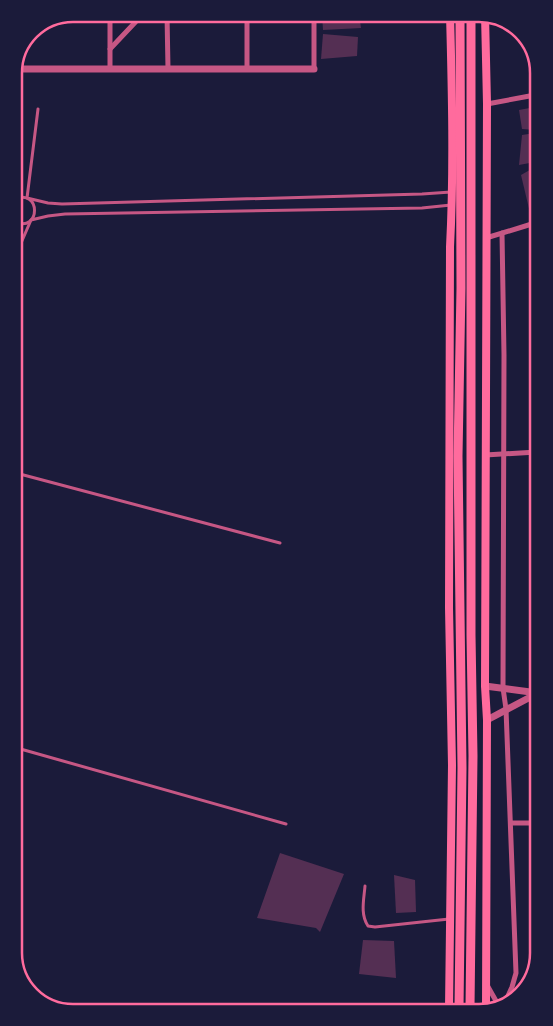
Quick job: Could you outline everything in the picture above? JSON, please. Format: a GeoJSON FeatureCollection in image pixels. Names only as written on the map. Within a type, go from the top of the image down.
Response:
{"type":"FeatureCollection","features":[{"type":"Feature","properties":{"kind":"main road"},"geometry":{"type":"LineString","coordinates":[[449,1004],[452,765],[449,608],[450,247],[452,205],[450,23]]}},
{"type":"Feature","properties":{"kind":"main road"},"geometry":{"type":"LineString","coordinates":[[459,1004],[462,778],[458,456],[461,288],[460,23]]}},
{"type":"Feature","properties":{"kind":"main road"},"geometry":{"type":"LineString","coordinates":[[470,1004],[472,23]]}},
{"type":"Feature","properties":{"kind":"main road"},"geometry":{"type":"LineString","coordinates":[[484,23],[487,104],[486,1003]]}},
{"type":"Feature","properties":{"kind":"street"},"geometry":{"type":"LineString","coordinates":[[110,22],[110,69]]}},
{"type":"Feature","properties":{"kind":"street"},"geometry":{"type":"LineString","coordinates":[[110,49],[135,22]]}},
{"type":"Feature","properties":{"kind":"street"},"geometry":{"type":"LineString","coordinates":[[167,22],[168,69]]}},
{"type":"Feature","properties":{"kind":"street"},"geometry":{"type":"LineString","coordinates":[[247,22],[247,69]]}},
{"type":"Feature","properties":{"kind":"street"},"geometry":{"type":"LineString","coordinates":[[23,69],[314,69],[314,23]]}},
{"type":"Feature","properties":{"kind":"street"},"geometry":{"type":"LineString","coordinates":[[487,104],[530,96]]}},
{"type":"Feature","properties":{"kind":"street"},"geometry":{"type":"LineString","coordinates":[[486,238],[530,225]]}},
{"type":"Feature","properties":{"kind":"street"},"geometry":{"type":"LineString","coordinates":[[502,233],[504,454],[503,688],[506,709],[516,973],[508,995]]}},
{"type":"Feature","properties":{"kind":"street"},"geometry":{"type":"LineString","coordinates":[[486,454],[530,452]]}},
{"type":"Feature","properties":{"kind":"street"},"geometry":{"type":"LineString","coordinates":[[485,686],[530,692]]}},
{"type":"Feature","properties":{"kind":"street"},"geometry":{"type":"LineString","coordinates":[[487,720],[530,697]]}},
{"type":"Feature","properties":{"kind":"street"},"geometry":{"type":"LineString","coordinates":[[511,823],[530,823]]}},
{"type":"Feature","properties":{"kind":"street"},"geometry":{"type":"LineString","coordinates":[[486,984],[497,1001]]}},
{"type":"Feature","properties":{"kind":"lane"},"geometry":{"type":"LineString","coordinates":[[23,238],[35,212],[27,198],[38,109]]}},
{"type":"Feature","properties":{"kind":"lane"},"geometry":{"type":"LineString","coordinates":[[23,197],[62,204],[452,192]]}},
{"type":"Feature","properties":{"kind":"lane"},"geometry":{"type":"LineString","coordinates":[[23,224],[31,220],[65,214],[422,208],[452,205]]}},
{"type":"Feature","properties":{"kind":"lane"},"geometry":{"type":"LineString","coordinates":[[23,475],[280,543]]}},
{"type":"Feature","properties":{"kind":"lane"},"geometry":{"type":"LineString","coordinates":[[22,749],[286,824]]}},
{"type":"Feature","properties":{"kind":"lane"},"geometry":{"type":"LineString","coordinates":[[365,886],[363,914],[368,926],[375,927],[450,919]]}},
{"type":"Feature","properties":{"kind":"building"},"geometry":{"type":"Polygon","coordinates":[[[323,23],[360,23],[361,28],[323,30],[323,23]]]}},
{"type":"Feature","properties":{"kind":"building"},"geometry":{"type":"Polygon","coordinates":[[[323,34],[358,37],[357,56],[321,59],[323,34]]]}},
{"type":"Feature","properties":{"kind":"building"},"geometry":{"type":"Polygon","coordinates":[[[530,108],[530,130],[522,129],[519,110],[530,108]]]}},
{"type":"Feature","properties":{"kind":"building"},"geometry":{"type":"Polygon","coordinates":[[[530,134],[530,163],[519,165],[522,135],[530,134]]]}},
{"type":"Feature","properties":{"kind":"building"},"geometry":{"type":"Polygon","coordinates":[[[530,170],[530,213],[521,175],[530,170]]]}},
{"type":"Feature","properties":{"kind":"building"},"geometry":{"type":"Polygon","coordinates":[[[280,853],[344,874],[320,932],[316,928],[257,918],[280,853]]]}},
{"type":"Feature","properties":{"kind":"building"},"geometry":{"type":"Polygon","coordinates":[[[394,875],[415,880],[416,912],[396,913],[394,875]]]}},
{"type":"Feature","properties":{"kind":"building"},"geometry":{"type":"Polygon","coordinates":[[[363,940],[394,941],[396,978],[359,974],[363,940]]]}}]}
